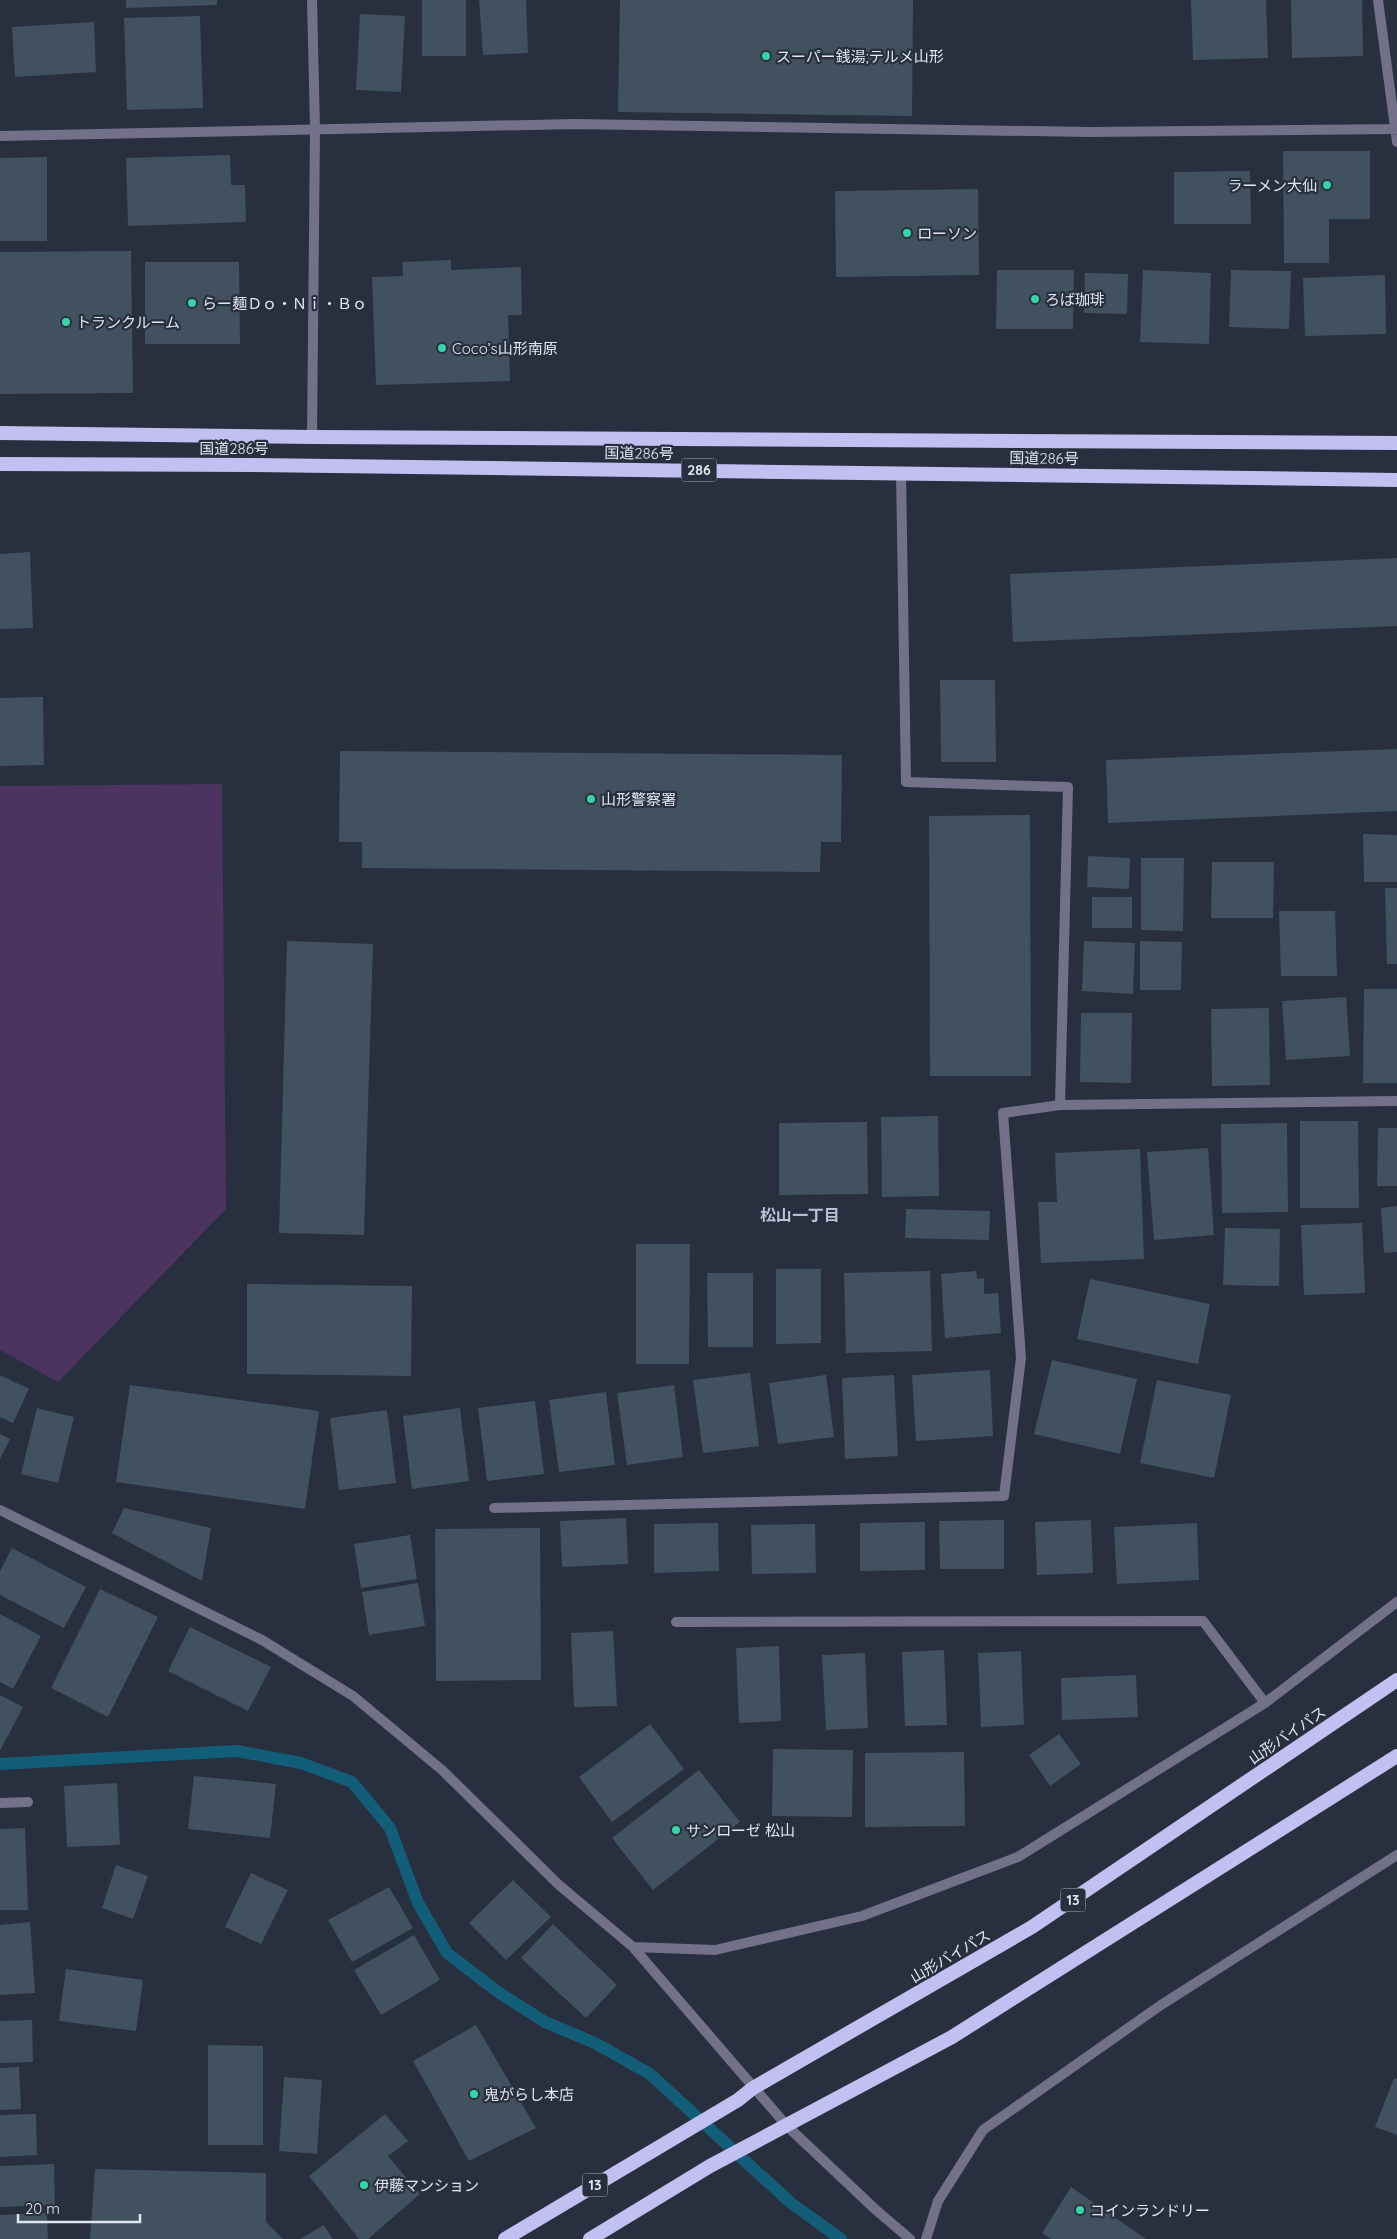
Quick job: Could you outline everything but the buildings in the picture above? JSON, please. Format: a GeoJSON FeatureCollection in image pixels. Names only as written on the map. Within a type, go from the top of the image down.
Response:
{"type":"FeatureCollection","features":[{"type":"Feature","properties":{"kind":"highway","name":"国道286号"},"geometry":{"type":"LineString","coordinates":[[0,433],[312,437],[1397,443]]}},
{"type":"Feature","properties":{"kind":"highway","name":"国道286号"},"geometry":{"type":"LineString","coordinates":[[0,464],[901,472],[1397,480]]}},
{"type":"Feature","properties":{"kind":"highway","name":"山形バイパス"},"geometry":{"type":"LineString","coordinates":[[505,2239],[738,2100],[753,2088],[1032,1927],[1397,1680]]}},
{"type":"Feature","properties":{"kind":"highway"},"geometry":{"type":"LineString","coordinates":[[590,2239],[710,2166],[952,2037],[1397,1756]]}},
{"type":"Feature","properties":{"kind":"street"},"geometry":{"type":"LineString","coordinates":[[312,0],[315,129],[312,437]]}},
{"type":"Feature","properties":{"kind":"street"},"geometry":{"type":"LineString","coordinates":[[1378,0],[1397,142]]}},
{"type":"Feature","properties":{"kind":"street"},"geometry":{"type":"LineString","coordinates":[[0,136],[574,124],[1089,132],[1396,129]]}},
{"type":"Feature","properties":{"kind":"street"},"geometry":{"type":"LineString","coordinates":[[901,472],[906,782],[1068,787],[1060,1105]]}},
{"type":"Feature","properties":{"kind":"street"},"geometry":{"type":"LineString","coordinates":[[494,1508],[1004,1496],[1021,1358],[1003,1112],[1060,1105],[1397,1101]]}},
{"type":"Feature","properties":{"kind":"street"},"geometry":{"type":"LineString","coordinates":[[0,1510],[262,1640],[353,1696],[442,1770],[559,1885],[632,1947],[712,2037],[753,2088],[787,2126],[876,2210],[910,2239]]}},
{"type":"Feature","properties":{"kind":"street"},"geometry":{"type":"LineString","coordinates":[[632,1947],[715,1950],[752,1942],[862,1916],[1018,1857],[1265,1703],[1397,1602]]}},
{"type":"Feature","properties":{"kind":"street"},"geometry":{"type":"LineString","coordinates":[[676,1622],[1203,1621],[1265,1703]]}},
{"type":"Feature","properties":{"kind":"street"},"geometry":{"type":"LineString","coordinates":[[0,1803],[28,1802]]}},
{"type":"Feature","properties":{"kind":"street"},"geometry":{"type":"LineString","coordinates":[[926,2239],[938,2201],[983,2130],[1161,2005],[1397,1855]]}},
{"type":"Feature","properties":{"kind":"shaded area"},"geometry":{"type":"Polygon","coordinates":[[[222,784],[226,1209],[58,1382],[0,1350],[0,786],[222,784]]]}},
{"type":"Feature","properties":{"kind":"waterway"},"geometry":{"type":"LineString","coordinates":[[0,1764],[237,1751],[301,1763],[352,1782],[390,1828],[418,1903],[447,1953],[498,1992],[545,2022],[595,2043],[650,2074],[791,2203],[841,2239]]}},
{"type":"Feature","properties":{"kind":"place","name":"スーパー銭湯;テルメ山形"},"geometry":{"type":"Point","coordinates":[766,56]}},
{"type":"Feature","properties":{"kind":"place","name":"ラーメン大仙"},"geometry":{"type":"Point","coordinates":[1327,185]}},
{"type":"Feature","properties":{"kind":"place","name":"ローソン"},"geometry":{"type":"Point","coordinates":[907,233]}},
{"type":"Feature","properties":{"kind":"place","name":"ろば珈琲"},"geometry":{"type":"Point","coordinates":[1035,299]}},
{"type":"Feature","properties":{"kind":"place","name":"らー麺Ｄｏ・Ｎｉ・Ｂｏ"},"geometry":{"type":"Point","coordinates":[192,303]}},
{"type":"Feature","properties":{"kind":"place","name":"トランクルーム"},"geometry":{"type":"Point","coordinates":[66,322]}},
{"type":"Feature","properties":{"kind":"place","name":"Coco’s山形南原"},"geometry":{"type":"Point","coordinates":[442,348]}},
{"type":"Feature","properties":{"kind":"place","name":"山形警察署"},"geometry":{"type":"Point","coordinates":[591,799]}},
{"type":"Feature","properties":{"kind":"place","name":"サンローゼ 松山"},"geometry":{"type":"Point","coordinates":[676,1830]}},
{"type":"Feature","properties":{"kind":"place","name":"鬼がらし本店"},"geometry":{"type":"Point","coordinates":[474,2094]}},
{"type":"Feature","properties":{"kind":"place","name":"伊藤マンション"},"geometry":{"type":"Point","coordinates":[364,2185]}},
{"type":"Feature","properties":{"kind":"place","name":"コインランドリー"},"geometry":{"type":"Point","coordinates":[1080,2210]}},
{"type":"Feature","properties":{"kind":"district","name":"松山一丁目"},"geometry":{"type":"Point","coordinates":[800,1215]}}]}
